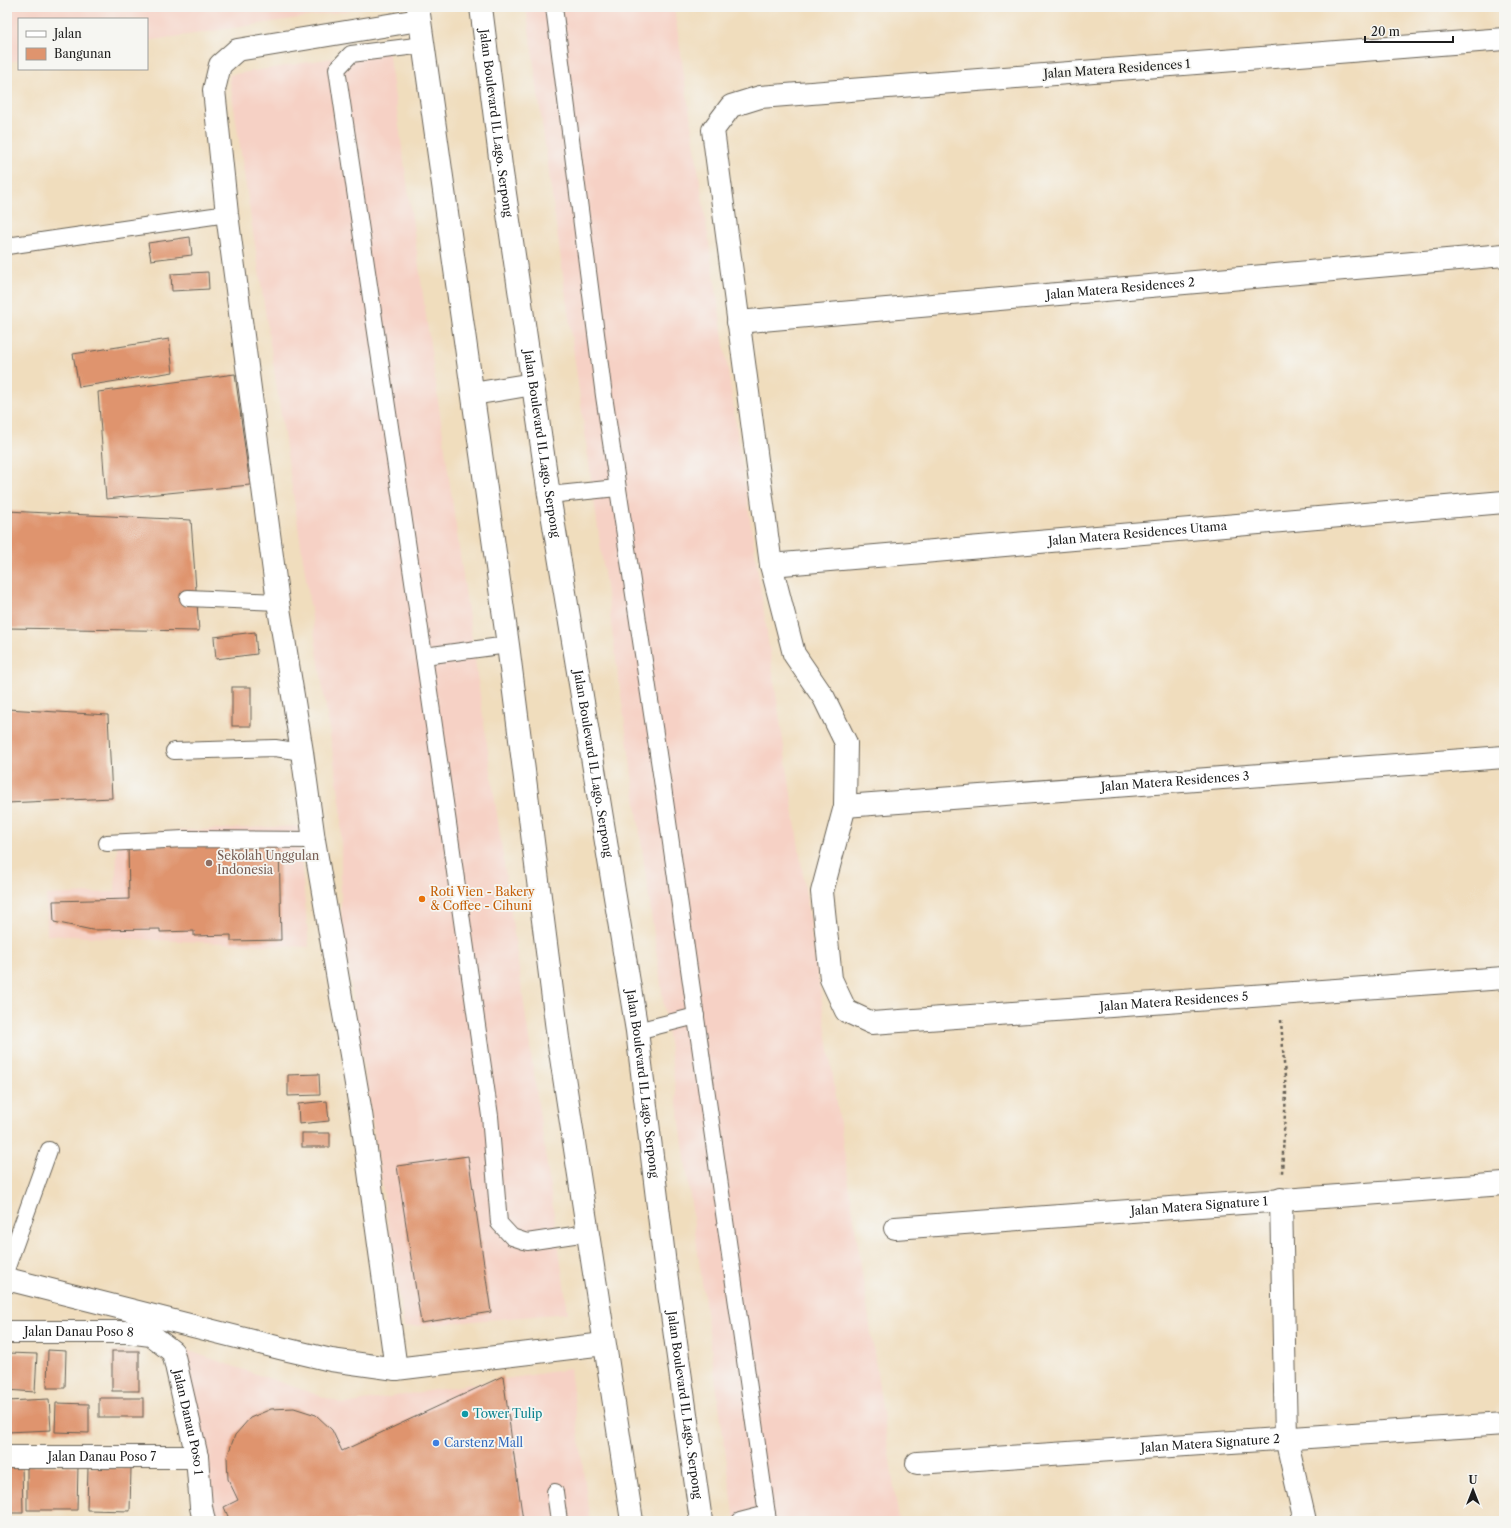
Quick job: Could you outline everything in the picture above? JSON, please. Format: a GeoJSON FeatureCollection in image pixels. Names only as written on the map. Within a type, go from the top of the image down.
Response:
{"type":"FeatureCollection","features":[{"type":"Feature","properties":{"kind":"street","name":"Jalan Boulevard IL Lago. Serpong"},"geometry":{"type":"LineString","coordinates":[[481,7],[501,166],[549,495],[637,1031],[665,1265],[701,1521]]}},
{"type":"Feature","properties":{"kind":"street"},"geometry":{"type":"LineString","coordinates":[[396,1369],[361,1113],[314,840],[302,752],[278,602],[227,214],[214,90],[220,65],[237,50],[419,13],[508,645],[558,1038],[632,1521]]}},
{"type":"Feature","properties":{"kind":"street","name":"Jalan Matera Residences 1"},"geometry":{"type":"LineString","coordinates":[[738,322],[713,130],[731,106],[760,96],[1504,39]]}},
{"type":"Feature","properties":{"kind":"street","name":"Jalan Matera Residences 2"},"geometry":{"type":"LineString","coordinates":[[738,322],[1504,255]]}},
{"type":"Feature","properties":{"kind":"street"},"geometry":{"type":"LineString","coordinates":[[738,322],[770,565],[794,654],[824,698],[846,743],[845,806]]}},
{"type":"Feature","properties":{"kind":"street"},"geometry":{"type":"LineString","coordinates":[[473,394],[533,384]]}},
{"type":"Feature","properties":{"kind":"street","name":"Jalan Matera Residences Utama"},"geometry":{"type":"LineString","coordinates":[[770,565],[1504,502]]}},
{"type":"Feature","properties":{"kind":"street","name":"Jalan Matera Residences 3"},"geometry":{"type":"LineString","coordinates":[[845,806],[1504,757]]}},
{"type":"Feature","properties":{"kind":"street","name":"Jalan Matera Residences 5"},"geometry":{"type":"LineString","coordinates":[[845,806],[822,892],[831,979],[846,1011],[872,1023],[1504,978]]}},
{"type":"Feature","properties":{"kind":"street","name":"Jalan Matera Signature 1"},"geometry":{"type":"LineString","coordinates":[[895,1228],[1504,1184]]}},
{"type":"Feature","properties":{"kind":"street"},"geometry":{"type":"LineString","coordinates":[[1281,1200],[1286,1438],[1305,1521]]}},
{"type":"Feature","properties":{"kind":"street"},"geometry":{"type":"LineString","coordinates":[[7,1279],[331,1360],[396,1369],[604,1344]]}},
{"type":"Feature","properties":{"kind":"street","name":"Jalan Danau Poso 8"},"geometry":{"type":"LineString","coordinates":[[7,1332],[127,1332],[151,1335]]}},
{"type":"Feature","properties":{"kind":"street","name":"Jalan Danau Poso 1"},"geometry":{"type":"LineString","coordinates":[[151,1335],[173,1352],[197,1457],[201,1507],[204,1521]]}},
{"type":"Feature","properties":{"kind":"street","name":"Jalan Matera Signature 2"},"geometry":{"type":"LineString","coordinates":[[918,1463],[1504,1424]]}},
{"type":"Feature","properties":{"kind":"street","name":"Jalan Danau Poso 7"},"geometry":{"type":"LineString","coordinates":[[7,1457],[197,1457]]}},
{"type":"Feature","properties":{"kind":"lane"},"geometry":{"type":"LineString","coordinates":[[554,7],[604,396],[662,780],[767,1517],[740,1521]]}},
{"type":"Feature","properties":{"kind":"lane"},"geometry":{"type":"LineString","coordinates":[[424,45],[351,54],[337,69],[424,656],[490,1116],[500,1223],[512,1237],[527,1242],[587,1234]]}},
{"type":"Feature","properties":{"kind":"lane"},"geometry":{"type":"LineString","coordinates":[[7,246],[227,214]]}},
{"type":"Feature","properties":{"kind":"lane"},"geometry":{"type":"LineString","coordinates":[[549,495],[617,488]]}},
{"type":"Feature","properties":{"kind":"lane"},"geometry":{"type":"LineString","coordinates":[[188,598],[278,602]]}},
{"type":"Feature","properties":{"kind":"lane"},"geometry":{"type":"LineString","coordinates":[[424,656],[508,645]]}},
{"type":"Feature","properties":{"kind":"lane"},"geometry":{"type":"LineString","coordinates":[[174,751],[275,748],[302,752]]}},
{"type":"Feature","properties":{"kind":"lane"},"geometry":{"type":"LineString","coordinates":[[107,843],[184,839],[314,840]]}},
{"type":"Feature","properties":{"kind":"lane"},"geometry":{"type":"LineString","coordinates":[[637,1031],[696,1016]]}},
{"type":"Feature","properties":{"kind":"lane"},"geometry":{"type":"LineString","coordinates":[[7,1267],[49,1150]]}},
{"type":"Feature","properties":{"kind":"lane"},"geometry":{"type":"LineString","coordinates":[[555,1492],[559,1521]]}},
{"type":"Feature","properties":{"kind":"path"},"geometry":{"type":"LineString","coordinates":[[1280,994],[1286,1092],[1281,1200]]}},
{"type":"Feature","properties":{"kind":"shaded area"},"geometry":{"type":"Polygon","coordinates":[[[7,7],[373,7],[148,41],[148,18],[18,18],[18,60],[7,62],[7,7]]]}},
{"type":"Feature","properties":{"kind":"shaded area"},"geometry":{"type":"Polygon","coordinates":[[[526,7],[674,7],[899,1521],[735,1521],[526,7]]]}},
{"type":"Feature","properties":{"kind":"shaded area"},"geometry":{"type":"Polygon","coordinates":[[[388,49],[568,1313],[404,1327],[341,920],[341,807],[229,75],[388,49]]]}},
{"type":"Feature","properties":{"kind":"shaded area","name":"Sekolah Unggulan Indonesia"},"geometry":{"type":"Polygon","coordinates":[[[298,826],[309,947],[47,935],[46,895],[115,892],[118,833],[298,826]]]}},
{"type":"Feature","properties":{"kind":"shaded area"},"geometry":{"type":"Polygon","coordinates":[[[186,1350],[344,1404],[570,1369],[590,1521],[200,1521],[174,1388],[186,1350]]]}},
{"type":"Feature","properties":{"kind":"building"},"geometry":{"type":"Polygon","coordinates":[[[190,237],[192,255],[151,260],[148,243],[190,237]]]}},
{"type":"Feature","properties":{"kind":"building"},"geometry":{"type":"Polygon","coordinates":[[[208,272],[209,289],[172,291],[171,274],[208,272]]]}},
{"type":"Feature","properties":{"kind":"building"},"geometry":{"type":"Polygon","coordinates":[[[169,339],[173,372],[79,387],[73,354],[169,339]]]}},
{"type":"Feature","properties":{"kind":"building"},"geometry":{"type":"Polygon","coordinates":[[[235,374],[250,485],[106,499],[98,392],[235,374]]]}},
{"type":"Feature","properties":{"kind":"building"},"geometry":{"type":"Polygon","coordinates":[[[7,511],[191,520],[199,631],[7,628],[7,511]]]}},
{"type":"Feature","properties":{"kind":"building"},"geometry":{"type":"Polygon","coordinates":[[[255,632],[257,654],[216,659],[214,637],[255,632]]]}},
{"type":"Feature","properties":{"kind":"building"},"geometry":{"type":"Polygon","coordinates":[[[232,687],[251,687],[251,726],[232,726],[232,687]]]}},
{"type":"Feature","properties":{"kind":"building"},"geometry":{"type":"Polygon","coordinates":[[[7,709],[108,715],[112,798],[7,803],[7,709]]]}},
{"type":"Feature","properties":{"kind":"building","name":"Sekolah Unggulan Indonesia"},"geometry":{"type":"Polygon","coordinates":[[[279,842],[281,940],[231,941],[231,935],[194,936],[194,931],[160,932],[160,929],[92,930],[54,922],[53,901],[129,899],[128,845],[279,842]]]}},
{"type":"Feature","properties":{"kind":"building"},"geometry":{"type":"Polygon","coordinates":[[[319,1074],[320,1095],[288,1096],[288,1075],[319,1074]]]}},
{"type":"Feature","properties":{"kind":"building"},"geometry":{"type":"Polygon","coordinates":[[[327,1101],[329,1121],[299,1124],[298,1104],[327,1101]]]}},
{"type":"Feature","properties":{"kind":"building"},"geometry":{"type":"Polygon","coordinates":[[[302,1133],[330,1133],[330,1147],[302,1147],[302,1133]]]}},
{"type":"Feature","properties":{"kind":"building"},"geometry":{"type":"Polygon","coordinates":[[[468,1156],[491,1312],[421,1323],[397,1166],[468,1156]]]}},
{"type":"Feature","properties":{"kind":"building"},"geometry":{"type":"Polygon","coordinates":[[[48,1350],[66,1351],[65,1388],[47,1388],[48,1350]]]}},
{"type":"Feature","properties":{"kind":"building"},"geometry":{"type":"Polygon","coordinates":[[[112,1351],[139,1351],[139,1391],[112,1391],[112,1351]]]}},
{"type":"Feature","properties":{"kind":"building"},"geometry":{"type":"Polygon","coordinates":[[[7,1353],[37,1354],[35,1392],[7,1390],[7,1353]]]}},
{"type":"Feature","properties":{"kind":"building","name":"Tower Tulip"},"geometry":{"type":"Polygon","coordinates":[[[503,1376],[523,1521],[230,1521],[224,1507],[238,1500],[228,1479],[227,1457],[235,1435],[250,1418],[271,1409],[294,1408],[316,1415],[332,1430],[342,1451],[503,1376]]]}},
{"type":"Feature","properties":{"kind":"building"},"geometry":{"type":"Polygon","coordinates":[[[99,1398],[143,1398],[143,1417],[99,1417],[99,1398]]]}},
{"type":"Feature","properties":{"kind":"building"},"geometry":{"type":"Polygon","coordinates":[[[49,1399],[51,1430],[7,1432],[7,1401],[49,1399]]]}},
{"type":"Feature","properties":{"kind":"building"},"geometry":{"type":"Polygon","coordinates":[[[56,1403],[89,1404],[89,1433],[55,1432],[56,1403]]]}},
{"type":"Feature","properties":{"kind":"building"},"geometry":{"type":"Polygon","coordinates":[[[7,1464],[22,1464],[23,1513],[7,1513],[7,1464]]]}},
{"type":"Feature","properties":{"kind":"building"},"geometry":{"type":"Polygon","coordinates":[[[27,1466],[78,1466],[77,1510],[27,1510],[27,1466]]]}},
{"type":"Feature","properties":{"kind":"building"},"geometry":{"type":"Polygon","coordinates":[[[88,1467],[131,1468],[130,1511],[87,1510],[88,1467]]]}},
{"type":"Feature","properties":{"kind":"place","name":"Sekolah Unggulan Indonesia"},"geometry":{"type":"Point","coordinates":[209,863]}},
{"type":"Feature","properties":{"kind":"place","name":"Roti Vien - Bakery & Coffee - Cihuni"},"geometry":{"type":"Point","coordinates":[422,899]}},
{"type":"Feature","properties":{"kind":"place","name":"Tower Tulip"},"geometry":{"type":"Point","coordinates":[465,1414]}},
{"type":"Feature","properties":{"kind":"place","name":"Carstenz Mall"},"geometry":{"type":"Point","coordinates":[436,1443]}}]}
